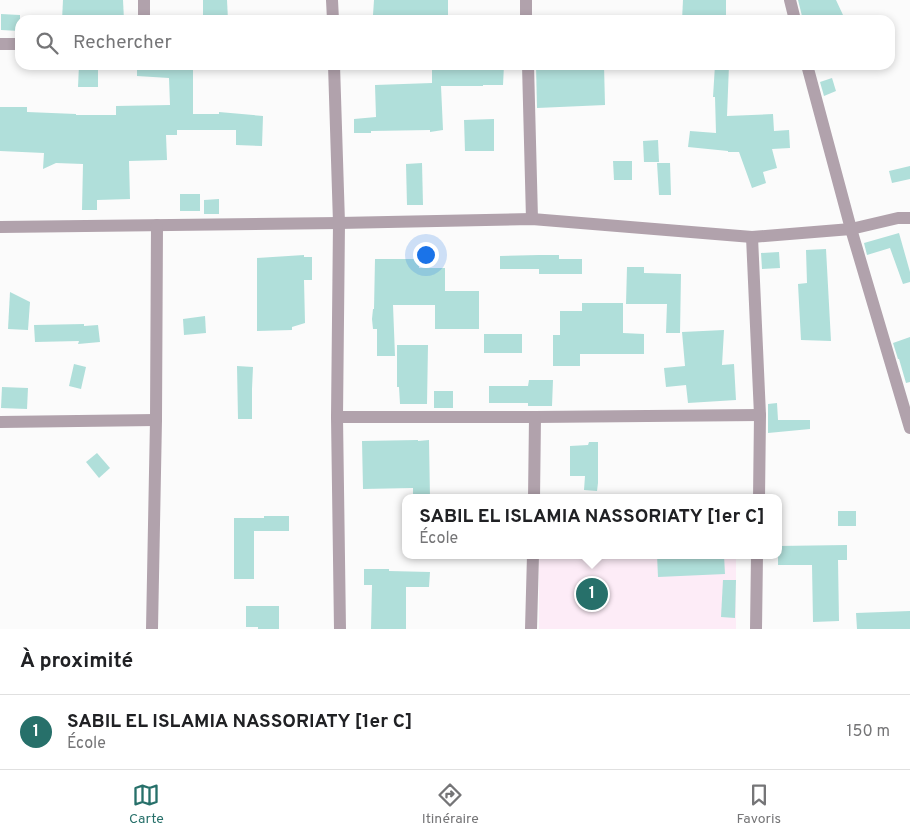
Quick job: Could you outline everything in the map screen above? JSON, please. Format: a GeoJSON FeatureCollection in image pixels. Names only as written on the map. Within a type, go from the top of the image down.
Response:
{"type":"FeatureCollection","features":[{"type":"Feature","properties":{"kind":"street"},"geometry":{"type":"LineString","coordinates":[[144,0],[144,15]]}},
{"type":"Feature","properties":{"kind":"street"},"geometry":{"type":"LineString","coordinates":[[332,0],[332,15]]}},
{"type":"Feature","properties":{"kind":"street"},"geometry":{"type":"LineString","coordinates":[[526,0],[526,15]]}},
{"type":"Feature","properties":{"kind":"street"},"geometry":{"type":"LineString","coordinates":[[790,0],[794,15]]}},
{"type":"Feature","properties":{"kind":"street"},"geometry":{"type":"LineString","coordinates":[[0,44],[15,44]]}},
{"type":"Feature","properties":{"kind":"street"},"geometry":{"type":"LineString","coordinates":[[334,70],[339,223],[337,417],[340,629]]}},
{"type":"Feature","properties":{"kind":"street"},"geometry":{"type":"LineString","coordinates":[[528,70],[532,219]]}},
{"type":"Feature","properties":{"kind":"street"},"geometry":{"type":"LineString","coordinates":[[808,70],[850,229],[910,428]]}},
{"type":"Feature","properties":{"kind":"street"},"geometry":{"type":"LineString","coordinates":[[0,227],[532,219],[752,237],[850,229],[904,218],[910,213]]}},
{"type":"Feature","properties":{"kind":"street"},"geometry":{"type":"LineString","coordinates":[[152,629],[157,226]]}},
{"type":"Feature","properties":{"kind":"street"},"geometry":{"type":"LineString","coordinates":[[752,237],[760,415],[758,494]]}},
{"type":"Feature","properties":{"kind":"street"},"geometry":{"type":"LineString","coordinates":[[337,417],[760,415]]}},
{"type":"Feature","properties":{"kind":"street"},"geometry":{"type":"LineString","coordinates":[[534,494],[536,417]]}},
{"type":"Feature","properties":{"kind":"street"},"geometry":{"type":"LineString","coordinates":[[0,422],[156,420]]}},
{"type":"Feature","properties":{"kind":"street"},"geometry":{"type":"LineString","coordinates":[[531,629],[532,559]]}},
{"type":"Feature","properties":{"kind":"street"},"geometry":{"type":"LineString","coordinates":[[756,629],[757,559]]}},
{"type":"Feature","properties":{"kind":"shaded area"},"geometry":{"type":"Polygon","coordinates":[[[539,559],[736,559],[736,629],[539,629],[539,559]]]}},
{"type":"Feature","properties":{"kind":"building"},"geometry":{"type":"Polygon","coordinates":[[[63,0],[123,0],[124,15],[62,15],[63,0]]]}},
{"type":"Feature","properties":{"kind":"building"},"geometry":{"type":"Polygon","coordinates":[[[203,0],[227,0],[228,15],[203,15],[203,0]]]}},
{"type":"Feature","properties":{"kind":"building"},"geometry":{"type":"Polygon","coordinates":[[[374,0],[448,0],[448,15],[373,15],[374,0]]]}},
{"type":"Feature","properties":{"kind":"building"},"geometry":{"type":"Polygon","coordinates":[[[683,0],[726,0],[726,15],[682,15],[683,0]]]}},
{"type":"Feature","properties":{"kind":"building"},"geometry":{"type":"Polygon","coordinates":[[[798,0],[836,0],[843,15],[802,15],[798,0]]]}},
{"type":"Feature","properties":{"kind":"building"},"geometry":{"type":"Polygon","coordinates":[[[1,14],[20,15],[15,15],[15,31],[1,30],[1,14]]]}},
{"type":"Feature","properties":{"kind":"building"},"geometry":{"type":"Polygon","coordinates":[[[79,70],[98,70],[98,87],[78,87],[79,70]]]}},
{"type":"Feature","properties":{"kind":"building"},"geometry":{"type":"Polygon","coordinates":[[[137,70],[193,70],[193,114],[219,114],[219,112],[263,116],[262,146],[236,145],[236,130],[177,130],[177,135],[166,135],[167,160],[129,161],[130,199],[97,200],[97,210],[82,210],[83,164],[56,163],[43,169],[44,153],[0,151],[0,107],[27,107],[27,112],[116,115],[116,106],[170,105],[169,78],[137,76],[137,70]]]}},
{"type":"Feature","properties":{"kind":"building"},"geometry":{"type":"Polygon","coordinates":[[[432,70],[504,70],[503,85],[441,86],[443,130],[430,132],[430,130],[354,133],[354,119],[376,117],[375,85],[432,83],[432,70]]]}},
{"type":"Feature","properties":{"kind":"building"},"geometry":{"type":"Polygon","coordinates":[[[536,70],[604,70],[605,105],[537,108],[536,70]]]}},
{"type":"Feature","properties":{"kind":"building"},"geometry":{"type":"Polygon","coordinates":[[[715,70],[729,70],[727,116],[773,114],[774,131],[789,130],[790,148],[772,149],[777,168],[763,172],[766,183],[752,188],[739,152],[688,147],[690,131],[716,133],[715,97],[713,97],[715,70]]]}},
{"type":"Feature","properties":{"kind":"building"},"geometry":{"type":"Polygon","coordinates":[[[832,78],[836,91],[824,96],[820,82],[832,78]]]}},
{"type":"Feature","properties":{"kind":"building"},"geometry":{"type":"Polygon","coordinates":[[[494,119],[494,151],[465,151],[464,120],[494,119]]]}},
{"type":"Feature","properties":{"kind":"building"},"geometry":{"type":"Polygon","coordinates":[[[658,140],[659,162],[644,162],[643,141],[658,140]]]}},
{"type":"Feature","properties":{"kind":"building"},"geometry":{"type":"Polygon","coordinates":[[[613,161],[632,161],[632,180],[614,180],[613,161]]]}},
{"type":"Feature","properties":{"kind":"building"},"geometry":{"type":"Polygon","coordinates":[[[422,163],[423,205],[407,205],[406,164],[422,163]]]}},
{"type":"Feature","properties":{"kind":"building"},"geometry":{"type":"Polygon","coordinates":[[[657,163],[670,163],[671,195],[659,195],[657,163]]]}},
{"type":"Feature","properties":{"kind":"building"},"geometry":{"type":"Polygon","coordinates":[[[910,166],[910,179],[892,183],[889,171],[910,166]]]}},
{"type":"Feature","properties":{"kind":"building"},"geometry":{"type":"Polygon","coordinates":[[[180,194],[200,194],[200,211],[180,211],[180,194]]]}},
{"type":"Feature","properties":{"kind":"building"},"geometry":{"type":"Polygon","coordinates":[[[219,199],[219,214],[204,214],[204,200],[219,199]]]}},
{"type":"Feature","properties":{"kind":"building"},"geometry":{"type":"Polygon","coordinates":[[[899,233],[910,272],[910,282],[903,284],[890,248],[867,255],[864,243],[899,233]]]}},
{"type":"Feature","properties":{"kind":"building"},"geometry":{"type":"Polygon","coordinates":[[[826,249],[831,341],[801,340],[798,284],[807,283],[806,250],[826,249]]]}},
{"type":"Feature","properties":{"kind":"building"},"geometry":{"type":"Polygon","coordinates":[[[779,252],[780,268],[762,269],[761,253],[779,252]]]}},
{"type":"Feature","properties":{"kind":"building"},"geometry":{"type":"Polygon","coordinates":[[[304,255],[304,257],[312,257],[312,280],[304,280],[305,323],[292,327],[292,330],[257,331],[257,258],[304,255]]]}},
{"type":"Feature","properties":{"kind":"building"},"geometry":{"type":"Polygon","coordinates":[[[559,255],[559,259],[582,259],[582,274],[539,274],[539,269],[500,269],[500,256],[559,255]]]}},
{"type":"Feature","properties":{"kind":"building"},"geometry":{"type":"Polygon","coordinates":[[[375,259],[419,259],[419,268],[445,268],[445,291],[479,291],[479,329],[435,329],[435,305],[393,305],[395,356],[377,356],[377,329],[373,329],[372,319],[375,259]]]}},
{"type":"Feature","properties":{"kind":"building"},"geometry":{"type":"Polygon","coordinates":[[[627,267],[644,267],[644,273],[681,274],[680,333],[666,333],[667,304],[626,304],[627,267]]]}},
{"type":"Feature","properties":{"kind":"building"},"geometry":{"type":"Polygon","coordinates":[[[10,292],[30,302],[28,330],[8,329],[10,292]]]}},
{"type":"Feature","properties":{"kind":"building"},"geometry":{"type":"Polygon","coordinates":[[[582,303],[623,303],[623,333],[644,334],[644,354],[580,354],[580,366],[553,366],[553,335],[560,335],[560,311],[582,311],[582,303]]]}},
{"type":"Feature","properties":{"kind":"building"},"geometry":{"type":"Polygon","coordinates":[[[205,316],[206,333],[184,335],[183,319],[205,316]]]}},
{"type":"Feature","properties":{"kind":"building"},"geometry":{"type":"Polygon","coordinates":[[[84,324],[84,326],[98,325],[100,342],[78,344],[79,341],[35,342],[34,325],[84,324]]]}},
{"type":"Feature","properties":{"kind":"building"},"geometry":{"type":"Polygon","coordinates":[[[724,330],[722,365],[734,364],[736,400],[688,403],[686,385],[666,387],[664,368],[685,366],[682,332],[724,330]]]}},
{"type":"Feature","properties":{"kind":"building"},"geometry":{"type":"Polygon","coordinates":[[[484,334],[522,334],[522,353],[484,353],[484,334]]]}},
{"type":"Feature","properties":{"kind":"building"},"geometry":{"type":"Polygon","coordinates":[[[910,337],[910,382],[906,383],[893,343],[910,337]]]}},
{"type":"Feature","properties":{"kind":"building"},"geometry":{"type":"Polygon","coordinates":[[[397,345],[428,345],[427,404],[400,404],[399,387],[397,387],[397,345]]]}},
{"type":"Feature","properties":{"kind":"building"},"geometry":{"type":"Polygon","coordinates":[[[74,364],[86,367],[81,389],[69,386],[74,364]]]}},
{"type":"Feature","properties":{"kind":"building"},"geometry":{"type":"Polygon","coordinates":[[[237,366],[253,367],[252,419],[238,419],[237,366]]]}},
{"type":"Feature","properties":{"kind":"building"},"geometry":{"type":"Polygon","coordinates":[[[529,380],[553,380],[552,406],[528,406],[528,403],[489,403],[489,386],[528,386],[529,380]]]}},
{"type":"Feature","properties":{"kind":"building"},"geometry":{"type":"Polygon","coordinates":[[[2,387],[28,388],[27,409],[1,408],[2,387]]]}},
{"type":"Feature","properties":{"kind":"building"},"geometry":{"type":"Polygon","coordinates":[[[434,391],[453,391],[453,408],[434,408],[434,391]]]}},
{"type":"Feature","properties":{"kind":"building"},"geometry":{"type":"Polygon","coordinates":[[[777,403],[778,420],[810,420],[810,429],[768,433],[768,404],[777,403]]]}},
{"type":"Feature","properties":{"kind":"building"},"geometry":{"type":"Polygon","coordinates":[[[429,440],[430,494],[413,494],[413,488],[363,489],[362,441],[429,440]]]}},
{"type":"Feature","properties":{"kind":"building"},"geometry":{"type":"Polygon","coordinates":[[[589,442],[598,442],[597,491],[584,490],[585,476],[570,476],[570,446],[588,445],[589,442]]]}},
{"type":"Feature","properties":{"kind":"building"},"geometry":{"type":"Polygon","coordinates":[[[97,453],[110,468],[99,478],[86,462],[97,453]]]}},
{"type":"Feature","properties":{"kind":"building"},"geometry":{"type":"Polygon","coordinates":[[[838,511],[856,511],[856,526],[838,526],[838,511]]]}},
{"type":"Feature","properties":{"kind":"building"},"geometry":{"type":"Polygon","coordinates":[[[264,516],[289,516],[289,531],[254,531],[254,579],[234,579],[234,518],[264,518],[264,516]]]}},
{"type":"Feature","properties":{"kind":"building"},"geometry":{"type":"Polygon","coordinates":[[[847,545],[847,560],[838,560],[839,621],[813,622],[812,565],[778,565],[778,559],[782,559],[782,546],[847,545]]]}},
{"type":"Feature","properties":{"kind":"building"},"geometry":{"type":"Polygon","coordinates":[[[657,559],[724,559],[725,574],[658,577],[657,559]]]}},
{"type":"Feature","properties":{"kind":"building"},"geometry":{"type":"Polygon","coordinates":[[[364,569],[430,572],[429,587],[406,587],[406,629],[371,629],[372,585],[364,585],[364,569]]]}},
{"type":"Feature","properties":{"kind":"building"},"geometry":{"type":"Polygon","coordinates":[[[723,580],[736,580],[735,618],[721,617],[723,580]]]}},
{"type":"Feature","properties":{"kind":"building"},"geometry":{"type":"Polygon","coordinates":[[[246,606],[279,606],[279,629],[246,627],[246,606]]]}},
{"type":"Feature","properties":{"kind":"building"},"geometry":{"type":"Polygon","coordinates":[[[910,611],[910,629],[857,629],[856,613],[910,611]]]}},
{"type":"Feature","properties":{"kind":"place","name":"SABIL EL ISLAMIA NASSORIATY [1er C]"},"geometry":{"type":"Point","coordinates":[592,594]}}]}
